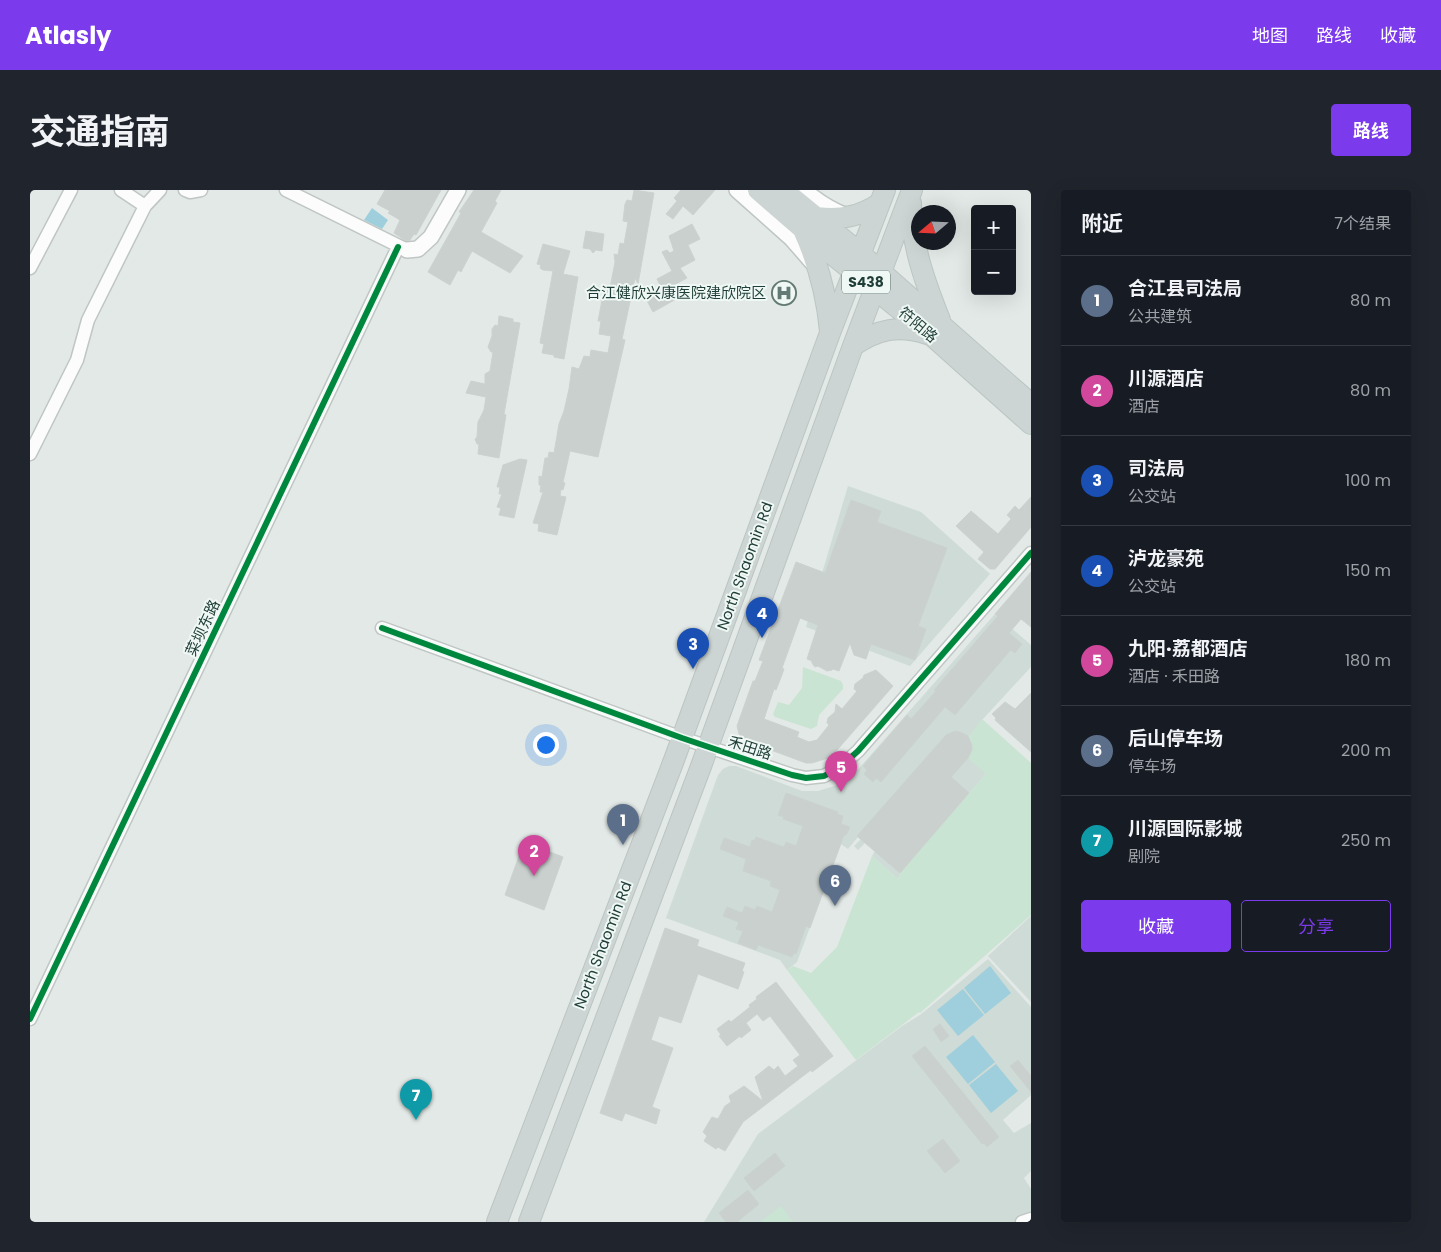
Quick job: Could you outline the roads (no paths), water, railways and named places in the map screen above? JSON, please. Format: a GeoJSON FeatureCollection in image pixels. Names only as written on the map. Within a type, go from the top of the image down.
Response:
{"type":"FeatureCollection","features":[{"type":"Feature","properties":{"kind":"main road","name":"符阳路"},"geometry":{"type":"LineString","coordinates":[[758,190],[810,223],[936,329],[1031,404]]}},
{"type":"Feature","properties":{"kind":"main road","name":"符阳路"},"geometry":{"type":"LineString","coordinates":[[783,190],[810,223]]}},
{"type":"Feature","properties":{"kind":"main road"},"geometry":{"type":"LineString","coordinates":[[853,346],[866,337],[891,329],[936,329],[912,225],[912,191]]}},
{"type":"Feature","properties":{"kind":"main road","name":"North Shaomin Rd"},"geometry":{"type":"LineString","coordinates":[[528,1222],[707,747],[853,346],[912,191]]}},
{"type":"Feature","properties":{"kind":"main road"},"geometry":{"type":"LineString","coordinates":[[830,333],[825,299],[810,246],[810,223],[850,217],[870,211],[883,197]]}},
{"type":"Feature","properties":{"kind":"main road","name":"North Shaomin Rd"},"geometry":{"type":"LineString","coordinates":[[497,1222],[682,738],[830,333],[883,197]]}},
{"type":"Feature","properties":{"kind":"main road","name":"符阳路"},"geometry":{"type":"LineString","coordinates":[[936,329],[1031,424]]}},
{"type":"Feature","properties":{"kind":"main road"},"geometry":{"type":"LineString","coordinates":[[800,414],[825,423]]}},
{"type":"Feature","properties":{"kind":"street"},"geometry":{"type":"LineString","coordinates":[[30,268],[71,190]]}},
{"type":"Feature","properties":{"kind":"street"},"geometry":{"type":"LineString","coordinates":[[121,190],[145,206]]}},
{"type":"Feature","properties":{"kind":"street"},"geometry":{"type":"LineString","coordinates":[[30,454],[77,360],[88,320],[145,206],[160,190]]}},
{"type":"Feature","properties":{"kind":"street"},"geometry":{"type":"LineString","coordinates":[[185,190],[190,192],[201,190]]}},
{"type":"Feature","properties":{"kind":"street"},"geometry":{"type":"LineString","coordinates":[[286,190],[402,248],[418,249],[431,237],[458,190]]}},
{"type":"Feature","properties":{"kind":"street"},"geometry":{"type":"LineString","coordinates":[[737,190],[802,249],[818,272]]}},
{"type":"Feature","properties":{"kind":"street"},"geometry":{"type":"LineString","coordinates":[[804,190],[831,210],[850,217]]}},
{"type":"Feature","properties":{"kind":"street","name":"菜坝东路"},"geometry":{"type":"LineString","coordinates":[[30,1019],[402,248]]}},
{"type":"Feature","properties":{"kind":"street","name":"禾田路"},"geometry":{"type":"LineString","coordinates":[[382,628],[707,747],[806,778],[815,778],[830,774],[858,751],[1031,553]]}},
{"type":"Feature","properties":{"kind":"street"},"geometry":{"type":"LineString","coordinates":[[1022,1222],[1031,1219]]}},
{"type":"Feature","properties":{"kind":"water"},"geometry":{"type":"Polygon","coordinates":[[[372,208],[388,220],[382,229],[364,220],[372,208]]]}},
{"type":"Feature","properties":{"kind":"water"},"geometry":{"type":"Polygon","coordinates":[[[990,966],[1011,993],[985,1014],[964,988],[990,966]]]}},
{"type":"Feature","properties":{"kind":"water"},"geometry":{"type":"Polygon","coordinates":[[[963,989],[984,1015],[958,1036],[937,1010],[963,989]]]}},
{"type":"Feature","properties":{"kind":"water"},"geometry":{"type":"Polygon","coordinates":[[[973,1035],[995,1062],[968,1084],[946,1057],[973,1035]]]}},
{"type":"Feature","properties":{"kind":"water"},"geometry":{"type":"Polygon","coordinates":[[[996,1064],[1018,1091],[991,1113],[969,1085],[996,1064]]]}},
{"type":"Feature","properties":{"kind":"place","name":"合江健欣兴康医院建欣院区"},"geometry":{"type":"Point","coordinates":[784,293]}},
{"type":"Feature","properties":{"kind":"place","name":"泸龙豪苑"},"geometry":{"type":"Point","coordinates":[762,638]}},
{"type":"Feature","properties":{"kind":"place","name":"司法局"},"geometry":{"type":"Point","coordinates":[693,669]}},
{"type":"Feature","properties":{"kind":"place","name":"九阳·荔都酒店"},"geometry":{"type":"Point","coordinates":[841,792]}},
{"type":"Feature","properties":{"kind":"place","name":"合江县司法局"},"geometry":{"type":"Point","coordinates":[623,845]}},
{"type":"Feature","properties":{"kind":"place","name":"川源酒店"},"geometry":{"type":"Point","coordinates":[534,876]}},
{"type":"Feature","properties":{"kind":"place","name":"后山停车场"},"geometry":{"type":"Point","coordinates":[835,906]}},
{"type":"Feature","properties":{"kind":"place","name":"川源国际影城"},"geometry":{"type":"Point","coordinates":[416,1120]}}]}
